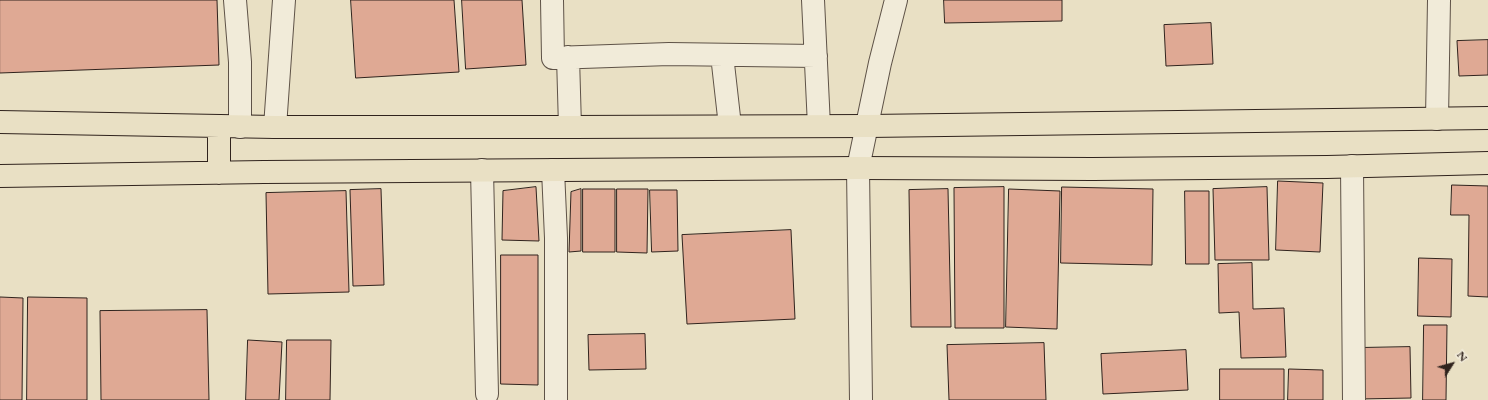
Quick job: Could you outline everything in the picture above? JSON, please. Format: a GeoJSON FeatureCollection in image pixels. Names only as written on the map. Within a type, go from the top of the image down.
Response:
{"type":"FeatureCollection","features":[{"type":"Feature","properties":{"kind":"main road"},"geometry":{"type":"LineString","coordinates":[[0,122],[230,127],[570,127],[868,126],[1488,118]]}},
{"type":"Feature","properties":{"kind":"main road"},"geometry":{"type":"LineString","coordinates":[[219,172],[230,127]]}},
{"type":"Feature","properties":{"kind":"main road"},"geometry":{"type":"LineString","coordinates":[[0,176],[219,172],[482,170],[858,168],[1093,170],[1488,163]]}},
{"type":"Feature","properties":{"kind":"street"},"geometry":{"type":"LineString","coordinates":[[230,127],[240,62],[235,0]]}},
{"type":"Feature","properties":{"kind":"street"},"geometry":{"type":"LineString","coordinates":[[275,127],[284,0]]}},
{"type":"Feature","properties":{"kind":"street"},"geometry":{"type":"LineString","coordinates":[[552,0],[553,58],[569,67],[669,54],[816,56]]}},
{"type":"Feature","properties":{"kind":"street"},"geometry":{"type":"LineString","coordinates":[[813,0],[818,126]]}},
{"type":"Feature","properties":{"kind":"street"},"geometry":{"type":"LineString","coordinates":[[861,400],[858,168],[880,63],[896,0]]}},
{"type":"Feature","properties":{"kind":"street"},"geometry":{"type":"LineString","coordinates":[[1437,119],[1439,0]]}},
{"type":"Feature","properties":{"kind":"street"},"geometry":{"type":"LineString","coordinates":[[722,55],[730,126]]}},
{"type":"Feature","properties":{"kind":"street"},"geometry":{"type":"LineString","coordinates":[[569,67],[570,127]]}},
{"type":"Feature","properties":{"kind":"street"},"geometry":{"type":"LineString","coordinates":[[1352,166],[1354,400]]}},
{"type":"Feature","properties":{"kind":"street"},"geometry":{"type":"LineString","coordinates":[[482,170],[487,394]]}},
{"type":"Feature","properties":{"kind":"street"},"geometry":{"type":"LineString","coordinates":[[553,170],[556,238],[556,400]]}},
{"type":"Feature","properties":{"kind":"building"},"geometry":{"type":"Polygon","coordinates":[[[0,0],[217,0],[219,65],[0,73],[0,0]]]}},
{"type":"Feature","properties":{"kind":"building"},"geometry":{"type":"Polygon","coordinates":[[[351,0],[454,0],[459,72],[356,78],[351,0]]]}},
{"type":"Feature","properties":{"kind":"building"},"geometry":{"type":"Polygon","coordinates":[[[462,0],[522,0],[526,65],[466,69],[462,0]]]}},
{"type":"Feature","properties":{"kind":"building"},"geometry":{"type":"Polygon","coordinates":[[[944,0],[1062,0],[1062,21],[945,23],[944,0]]]}},
{"type":"Feature","properties":{"kind":"building"},"geometry":{"type":"Polygon","coordinates":[[[1211,23],[1213,64],[1166,66],[1164,25],[1211,23]]]}},
{"type":"Feature","properties":{"kind":"building"},"geometry":{"type":"Polygon","coordinates":[[[1488,40],[1488,75],[1459,76],[1457,41],[1488,40]]]}},
{"type":"Feature","properties":{"kind":"building"},"geometry":{"type":"Polygon","coordinates":[[[1278,181],[1323,183],[1320,252],[1276,250],[1278,181]]]}},
{"type":"Feature","properties":{"kind":"building"},"geometry":{"type":"Polygon","coordinates":[[[1452,185],[1488,186],[1488,297],[1468,296],[1469,215],[1451,215],[1452,185]]]}},
{"type":"Feature","properties":{"kind":"building"},"geometry":{"type":"Polygon","coordinates":[[[536,187],[539,241],[502,240],[503,191],[536,187]]]}},
{"type":"Feature","properties":{"kind":"building"},"geometry":{"type":"Polygon","coordinates":[[[1004,187],[1004,328],[955,328],[954,188],[1004,187]]]}},
{"type":"Feature","properties":{"kind":"building"},"geometry":{"type":"Polygon","coordinates":[[[1062,187],[1153,189],[1152,265],[1061,263],[1062,187]]]}},
{"type":"Feature","properties":{"kind":"building"},"geometry":{"type":"Polygon","coordinates":[[[1267,187],[1269,260],[1215,260],[1213,189],[1267,187]]]}},
{"type":"Feature","properties":{"kind":"building"},"geometry":{"type":"Polygon","coordinates":[[[381,189],[384,285],[353,286],[350,190],[381,189]]]}},
{"type":"Feature","properties":{"kind":"building"},"geometry":{"type":"Polygon","coordinates":[[[581,189],[581,251],[569,252],[571,192],[581,189]]]}},
{"type":"Feature","properties":{"kind":"building"},"geometry":{"type":"Polygon","coordinates":[[[583,189],[615,189],[615,252],[583,252],[583,189]]]}},
{"type":"Feature","properties":{"kind":"building"},"geometry":{"type":"Polygon","coordinates":[[[617,189],[648,189],[647,253],[617,252],[617,189]]]}},
{"type":"Feature","properties":{"kind":"building"},"geometry":{"type":"Polygon","coordinates":[[[948,189],[951,327],[911,327],[909,190],[948,189]]]}},
{"type":"Feature","properties":{"kind":"building"},"geometry":{"type":"Polygon","coordinates":[[[1009,189],[1060,191],[1057,329],[1006,327],[1009,189]]]}},
{"type":"Feature","properties":{"kind":"building"},"geometry":{"type":"Polygon","coordinates":[[[650,190],[677,190],[678,251],[652,252],[650,190]]]}},
{"type":"Feature","properties":{"kind":"building"},"geometry":{"type":"Polygon","coordinates":[[[346,191],[349,292],[268,294],[266,193],[346,191]]]}},
{"type":"Feature","properties":{"kind":"building"},"geometry":{"type":"Polygon","coordinates":[[[1185,191],[1209,191],[1209,264],[1186,264],[1185,191]]]}},
{"type":"Feature","properties":{"kind":"building"},"geometry":{"type":"Polygon","coordinates":[[[791,230],[795,319],[687,324],[682,235],[791,230]]]}},
{"type":"Feature","properties":{"kind":"building"},"geometry":{"type":"Polygon","coordinates":[[[501,255],[538,255],[538,385],[501,384],[501,255]]]}},
{"type":"Feature","properties":{"kind":"building"},"geometry":{"type":"Polygon","coordinates":[[[1419,258],[1452,259],[1451,317],[1418,316],[1419,258]]]}},
{"type":"Feature","properties":{"kind":"building"},"geometry":{"type":"Polygon","coordinates":[[[1252,263],[1253,309],[1284,308],[1286,357],[1241,358],[1239,312],[1219,313],[1218,264],[1252,263]]]}},
{"type":"Feature","properties":{"kind":"building"},"geometry":{"type":"Polygon","coordinates":[[[0,297],[23,298],[22,400],[0,400],[0,297]]]}},
{"type":"Feature","properties":{"kind":"building"},"geometry":{"type":"Polygon","coordinates":[[[28,297],[87,298],[87,400],[27,400],[28,297]]]}},
{"type":"Feature","properties":{"kind":"building"},"geometry":{"type":"Polygon","coordinates":[[[207,310],[209,400],[101,400],[100,311],[207,310]]]}},
{"type":"Feature","properties":{"kind":"building"},"geometry":{"type":"Polygon","coordinates":[[[1424,325],[1447,325],[1446,400],[1423,400],[1424,325]]]}},
{"type":"Feature","properties":{"kind":"building"},"geometry":{"type":"Polygon","coordinates":[[[645,334],[646,369],[589,370],[588,335],[645,334]]]}},
{"type":"Feature","properties":{"kind":"building"},"geometry":{"type":"Polygon","coordinates":[[[248,340],[282,342],[279,400],[246,400],[248,340]]]}},
{"type":"Feature","properties":{"kind":"building"},"geometry":{"type":"Polygon","coordinates":[[[287,340],[331,340],[330,400],[286,400],[287,340]]]}},
{"type":"Feature","properties":{"kind":"building"},"geometry":{"type":"Polygon","coordinates":[[[1044,343],[1046,400],[949,400],[947,345],[1044,343]]]}},
{"type":"Feature","properties":{"kind":"building"},"geometry":{"type":"Polygon","coordinates":[[[1410,347],[1411,398],[1359,399],[1357,348],[1410,347]]]}},
{"type":"Feature","properties":{"kind":"building"},"geometry":{"type":"Polygon","coordinates":[[[1186,350],[1188,390],[1103,394],[1101,354],[1186,350]]]}},
{"type":"Feature","properties":{"kind":"building"},"geometry":{"type":"Polygon","coordinates":[[[1220,369],[1284,369],[1284,400],[1220,400],[1220,369]]]}},
{"type":"Feature","properties":{"kind":"building"},"geometry":{"type":"Polygon","coordinates":[[[1289,369],[1323,370],[1323,400],[1288,400],[1289,369]]]}}]}
